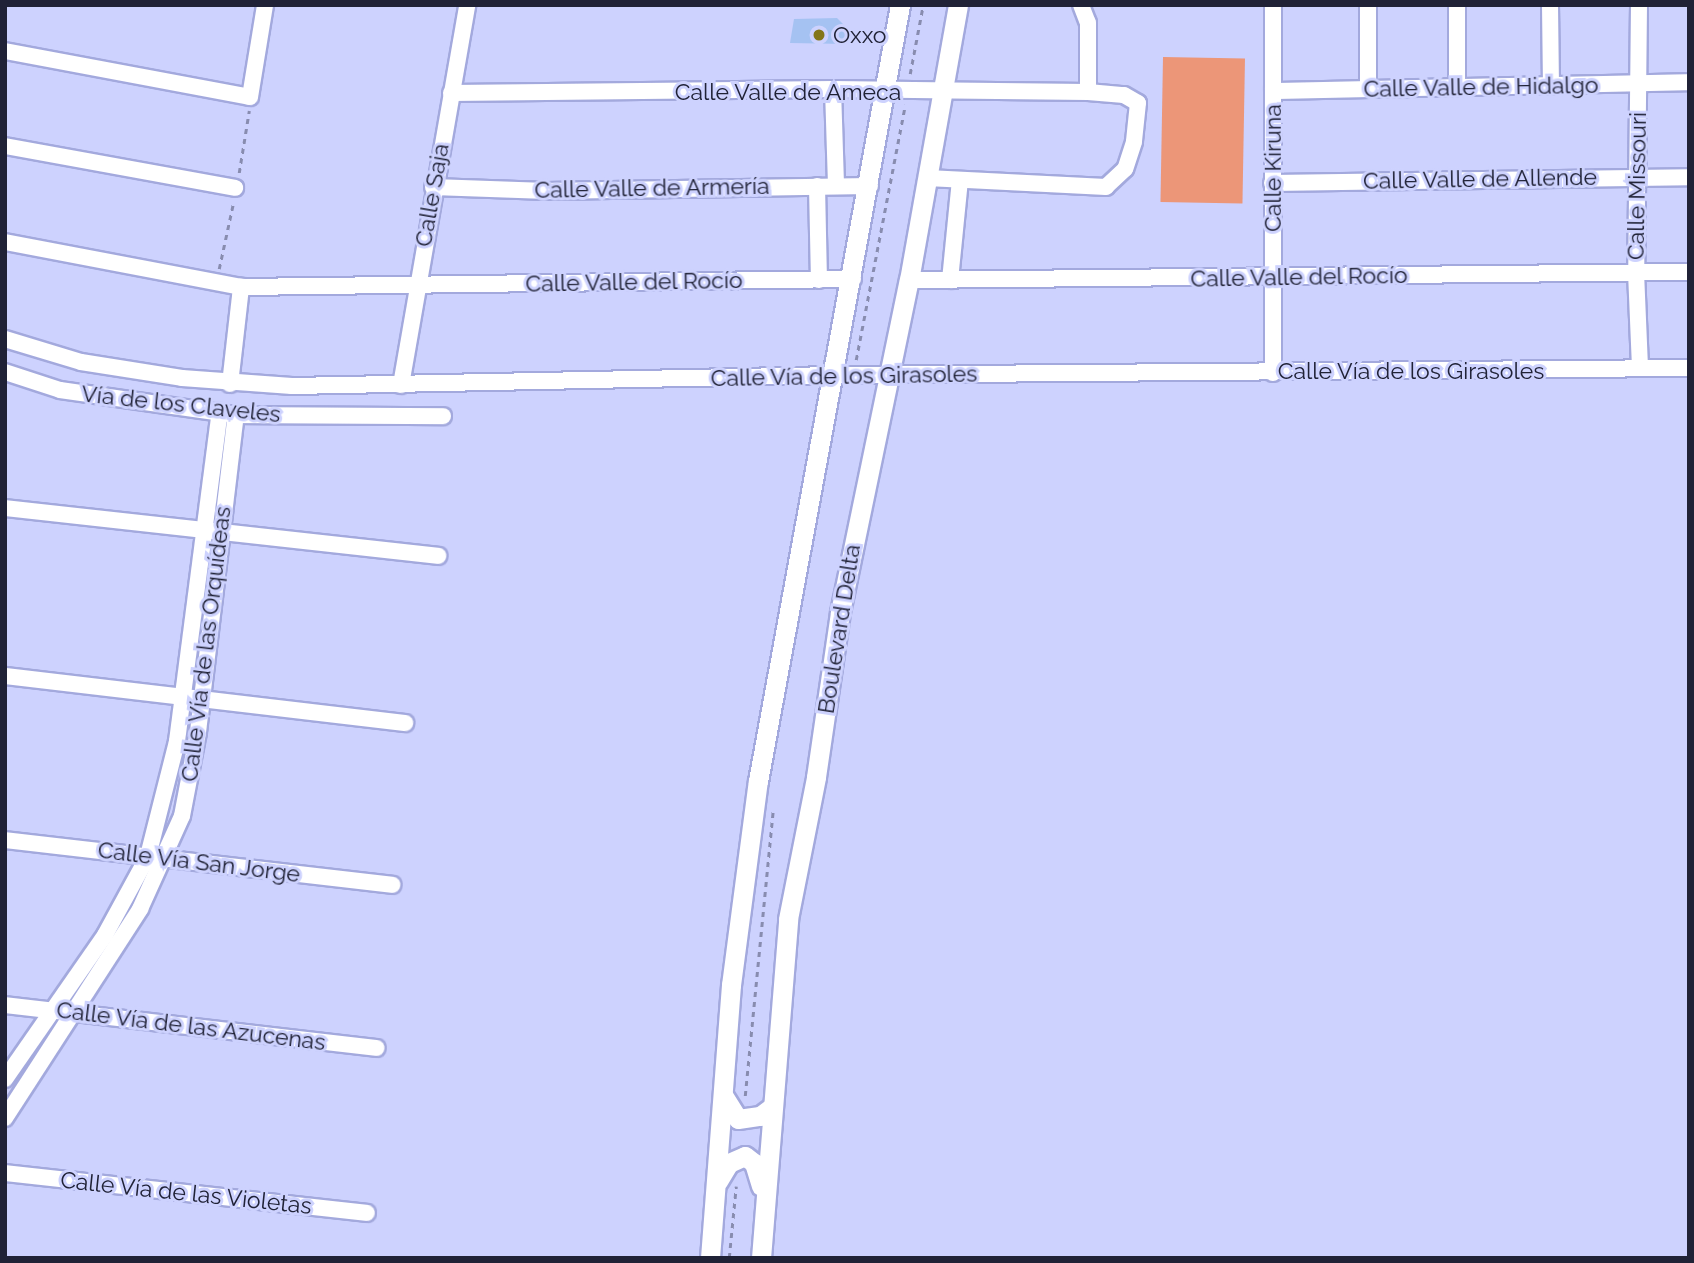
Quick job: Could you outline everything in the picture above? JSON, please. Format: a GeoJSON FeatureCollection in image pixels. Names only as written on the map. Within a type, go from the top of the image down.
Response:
{"type":"FeatureCollection","features":[{"type":"Feature","properties":{"kind":"main road"},"geometry":{"type":"LineString","coordinates":[[710,1258],[731,985],[758,781],[844,376],[853,279],[900,5]]}},
{"type":"Feature","properties":{"kind":"main road","name":"Boulevard Delta"},"geometry":{"type":"LineString","coordinates":[[761,1258],[788,919],[816,778],[839,612],[909,280],[958,5]]}},
{"type":"Feature","properties":{"kind":"main road"},"geometry":{"type":"LineString","coordinates":[[723,1094],[734,1116],[743,1120],[772,1107]]}},
{"type":"Feature","properties":{"kind":"main road"},"geometry":{"type":"LineString","coordinates":[[715,1185],[724,1169],[740,1156],[754,1164],[764,1194]]}},
{"type":"Feature","properties":{"kind":"street"},"geometry":{"type":"LineString","coordinates":[[5,51],[250,97],[265,5]]}},
{"type":"Feature","properties":{"kind":"street","name":"Calle Saja"},"geometry":{"type":"LineString","coordinates":[[401,385],[415,285],[467,5]]}},
{"type":"Feature","properties":{"kind":"street"},"geometry":{"type":"LineString","coordinates":[[1081,5],[1088,23],[1088,92]]}},
{"type":"Feature","properties":{"kind":"street","name":"Calle Kiruna"},"geometry":{"type":"LineString","coordinates":[[1273,5],[1273,373]]}},
{"type":"Feature","properties":{"kind":"street"},"geometry":{"type":"LineString","coordinates":[[1368,5],[1368,89]]}},
{"type":"Feature","properties":{"kind":"street"},"geometry":{"type":"LineString","coordinates":[[1457,5],[1457,87]]}},
{"type":"Feature","properties":{"kind":"street"},"geometry":{"type":"LineString","coordinates":[[1550,5],[1551,86]]}},
{"type":"Feature","properties":{"kind":"street","name":"Calle Missouri"},"geometry":{"type":"LineString","coordinates":[[1639,5],[1636,272],[1640,368]]}},
{"type":"Feature","properties":{"kind":"street","name":"Calle Valle de Hidalgo"},"geometry":{"type":"LineString","coordinates":[[1273,91],[1689,82]]}},
{"type":"Feature","properties":{"kind":"street"},"geometry":{"type":"LineString","coordinates":[[833,89],[836,186]]}},
{"type":"Feature","properties":{"kind":"street","name":"Calle Valle de Ameca"},"geometry":{"type":"LineString","coordinates":[[451,93],[833,89],[907,93],[1088,92],[1124,95],[1138,103],[1134,142],[1120,179],[1099,187],[960,180]]}},
{"type":"Feature","properties":{"kind":"street"},"geometry":{"type":"LineString","coordinates":[[5,146],[235,188]]}},
{"type":"Feature","properties":{"kind":"street","name":"Calle Valle de Allende"},"geometry":{"type":"LineString","coordinates":[[1272,183],[1689,177]]}},
{"type":"Feature","properties":{"kind":"street"},"geometry":{"type":"LineString","coordinates":[[927,178],[960,180],[950,280]]}},
{"type":"Feature","properties":{"kind":"street"},"geometry":{"type":"LineString","coordinates":[[817,186],[819,280]]}},
{"type":"Feature","properties":{"kind":"street","name":"Calle Valle de Armería"},"geometry":{"type":"LineString","coordinates":[[433,187],[547,191],[870,186]]}},
{"type":"Feature","properties":{"kind":"street","name":"Calle Valle del Rocío"},"geometry":{"type":"LineString","coordinates":[[5,242],[242,287],[853,279]]}},
{"type":"Feature","properties":{"kind":"street","name":"Calle Valle del Rocío"},"geometry":{"type":"LineString","coordinates":[[909,280],[1689,272]]}},
{"type":"Feature","properties":{"kind":"street"},"geometry":{"type":"LineString","coordinates":[[230,384],[242,287]]}},
{"type":"Feature","properties":{"kind":"street","name":"Calle Vía de los Girasoles"},"geometry":{"type":"LineString","coordinates":[[5,339],[81,362],[230,384],[401,385],[888,375],[1689,368]]}},
{"type":"Feature","properties":{"kind":"street","name":"Vía de los Claveles"},"geometry":{"type":"LineString","coordinates":[[5,372],[60,390],[228,414],[443,415]]}},
{"type":"Feature","properties":{"kind":"street","name":"Calle Vía de las Orquídeas"},"geometry":{"type":"LineString","coordinates":[[5,1079],[105,935],[148,856],[168,785],[183,697],[202,531],[228,414]]}},
{"type":"Feature","properties":{"kind":"street","name":"Calle Vía de las Orquídeas"},"geometry":{"type":"LineString","coordinates":[[5,1118],[74,1013],[167,858],[182,816],[203,697],[228,414]]}},
{"type":"Feature","properties":{"kind":"street"},"geometry":{"type":"LineString","coordinates":[[5,508],[438,556]]}},
{"type":"Feature","properties":{"kind":"street"},"geometry":{"type":"LineString","coordinates":[[5,676],[183,697],[203,697],[405,723]]}},
{"type":"Feature","properties":{"kind":"street","name":"Calle Vía San Jorge"},"geometry":{"type":"LineString","coordinates":[[5,840],[392,885]]}},
{"type":"Feature","properties":{"kind":"street","name":"Calle Vía de las Azucenas"},"geometry":{"type":"LineString","coordinates":[[5,1005],[377,1048]]}},
{"type":"Feature","properties":{"kind":"street","name":"Calle Vía de las Violetas"},"geometry":{"type":"LineString","coordinates":[[5,1173],[367,1213]]}},
{"type":"Feature","properties":{"kind":"path"},"geometry":{"type":"LineString","coordinates":[[844,376],[907,93],[923,5]]}},
{"type":"Feature","properties":{"kind":"path"},"geometry":{"type":"LineString","coordinates":[[743,1120],[774,796]]}},
{"type":"Feature","properties":{"kind":"path"},"geometry":{"type":"LineString","coordinates":[[729,1258],[740,1156]]}},
{"type":"Feature","properties":{"kind":"shaded area"},"geometry":{"type":"Polygon","coordinates":[[[1163,57],[1245,58],[1242,203],[1160,202],[1163,57]]]}},
{"type":"Feature","properties":{"kind":"building","name":"Oxxo"},"geometry":{"type":"Polygon","coordinates":[[[837,18],[846,27],[846,44],[790,43],[794,19],[837,18]]]}},
{"type":"Feature","properties":{"kind":"place","name":"Oxxo"},"geometry":{"type":"Point","coordinates":[819,35]}}]}
